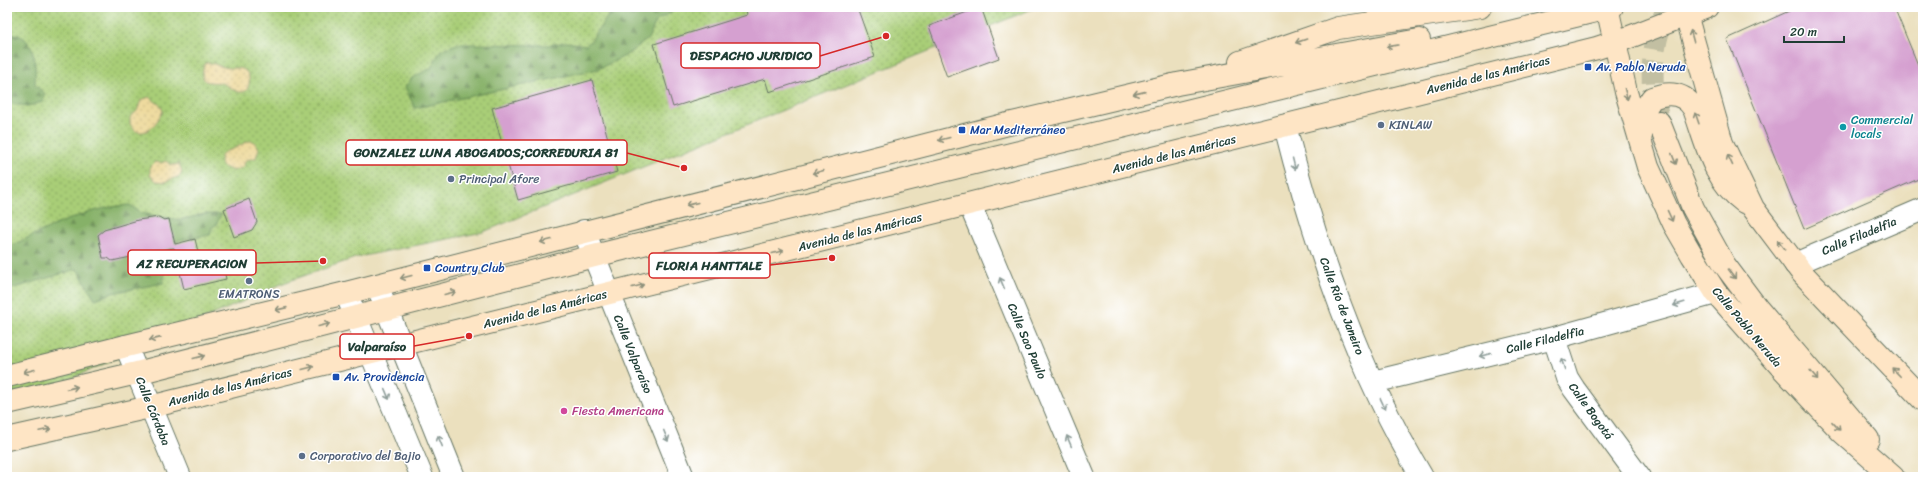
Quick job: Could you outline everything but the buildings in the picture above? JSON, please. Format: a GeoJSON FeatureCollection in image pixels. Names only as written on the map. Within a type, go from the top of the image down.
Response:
{"type":"FeatureCollection","features":[{"type":"Feature","properties":{"kind":"main road"},"geometry":{"type":"LineString","coordinates":[[1177,84],[1338,28],[1480,7]]}},
{"type":"Feature","properties":{"kind":"main road"},"geometry":{"type":"LineString","coordinates":[[7,376],[346,293],[958,136],[1177,84],[1412,42],[1552,7]]}},
{"type":"Feature","properties":{"kind":"main road"},"geometry":{"type":"LineString","coordinates":[[7,403],[137,373],[594,256],[1608,7]]}},
{"type":"Feature","properties":{"kind":"main road","name":"Calle Pablo Neruda"},"geometry":{"type":"LineString","coordinates":[[1608,7],[1614,42],[1626,92],[1648,166],[1674,224],[1716,293],[1782,368],[1842,432],[1893,477]]}},
{"type":"Feature","properties":{"kind":"main road","name":"Avenida de las Américas"},"geometry":{"type":"LineString","coordinates":[[7,439],[150,407],[1285,126],[1614,42],[1685,11],[1707,7]]}},
{"type":"Feature","properties":{"kind":"main road"},"geometry":{"type":"LineString","coordinates":[[1685,11],[1722,143],[1753,208],[1802,273],[1923,400]]}},
{"type":"Feature","properties":{"kind":"main road"},"geometry":{"type":"LineString","coordinates":[[1641,142],[1643,115],[1652,98],[1662,94],[1675,94],[1683,96],[1690,102],[1694,109],[1711,159],[1722,179],[1730,190],[1753,208]]}},
{"type":"Feature","properties":{"kind":"main road"},"geometry":{"type":"LineString","coordinates":[[1660,122],[1693,208],[1724,264],[1758,308],[1900,477]]}},
{"type":"Feature","properties":{"kind":"street","name":"Calle Río de Janeiro"},"geometry":{"type":"LineString","coordinates":[[1285,126],[1301,188],[1323,260],[1340,308],[1398,435],[1422,477]]}},
{"type":"Feature","properties":{"kind":"street","name":"Calle Sao Paulo"},"geometry":{"type":"LineString","coordinates":[[970,205],[1084,477]]}},
{"type":"Feature","properties":{"kind":"street","name":"Calle Filadelfia"},"geometry":{"type":"LineString","coordinates":[[1795,264],[1923,209]]}},
{"type":"Feature","properties":{"kind":"street","name":"Calle Valparaíso"},"geometry":{"type":"LineString","coordinates":[[584,231],[683,477]]}},
{"type":"Feature","properties":{"kind":"street"},"geometry":{"type":"LineString","coordinates":[[377,285],[454,477]]}},
{"type":"Feature","properties":{"kind":"street"},"geometry":{"type":"LineString","coordinates":[[346,293],[422,477]]}},
{"type":"Feature","properties":{"kind":"street","name":"Calle Filadelfia"},"geometry":{"type":"LineString","coordinates":[[1373,382],[1554,338],[1716,293]]}},
{"type":"Feature","properties":{"kind":"street","name":"Calle Bogotá"},"geometry":{"type":"LineString","coordinates":[[1554,338],[1567,378],[1639,477]]}},
{"type":"Feature","properties":{"kind":"street","name":"Calle Córdoba"},"geometry":{"type":"LineString","coordinates":[[126,346],[180,477]]}},
{"type":"Feature","properties":{"kind":"green space"},"geometry":{"type":"Polygon","coordinates":[[[7,7],[1037,7],[483,232],[358,257],[286,282],[59,384],[7,394],[7,7]]]}},
{"type":"Feature","properties":{"kind":"green space"},"geometry":{"type":"Polygon","coordinates":[[[614,7],[683,7],[678,8],[656,21],[648,39],[625,56],[598,69],[415,108],[405,87],[412,78],[431,68],[441,50],[457,44],[549,45],[566,42],[586,45],[590,42],[614,7]]]}},
{"type":"Feature","properties":{"kind":"green space"},"geometry":{"type":"Polygon","coordinates":[[[7,34],[18,35],[25,39],[29,45],[34,59],[35,85],[44,93],[43,102],[28,106],[7,103],[7,34]]]}},
{"type":"Feature","properties":{"kind":"green space"},"geometry":{"type":"Polygon","coordinates":[[[130,205],[141,213],[179,220],[205,214],[221,214],[216,225],[212,227],[210,235],[178,240],[167,258],[163,283],[112,293],[95,299],[77,269],[8,290],[7,307],[7,248],[82,214],[130,205]]]}},
{"type":"Feature","properties":{"kind":"sand"},"geometry":{"type":"Polygon","coordinates":[[[206,63],[245,70],[249,79],[247,90],[240,92],[221,83],[205,81],[202,72],[206,63]]]}},
{"type":"Feature","properties":{"kind":"sand"},"geometry":{"type":"Polygon","coordinates":[[[149,97],[160,105],[163,111],[149,130],[145,132],[135,131],[130,124],[130,117],[137,111],[141,100],[149,97]]]}},
{"type":"Feature","properties":{"kind":"sand"},"geometry":{"type":"Polygon","coordinates":[[[249,141],[253,141],[259,148],[256,158],[246,160],[243,167],[233,171],[222,166],[220,162],[223,153],[249,141]]]}},
{"type":"Feature","properties":{"kind":"sand"},"geometry":{"type":"Polygon","coordinates":[[[166,161],[171,165],[179,164],[182,171],[180,176],[165,182],[156,181],[150,175],[150,167],[155,162],[161,163],[166,161]]]}},
{"type":"Feature","properties":{"kind":"tunnel"},"geometry":{"type":"LineString","coordinates":[[1658,115],[1653,88],[1653,60],[1658,33],[1668,7]]}},
{"type":"Feature","properties":{"kind":"place","name":"DESPACHO JURIDICO"},"geometry":{"type":"Point","coordinates":[886,36]}},
{"type":"Feature","properties":{"kind":"place","name":"Av. Pablo Neruda"},"geometry":{"type":"Point","coordinates":[1588,67]}},
{"type":"Feature","properties":{"kind":"place","name":"KINLAW"},"geometry":{"type":"Point","coordinates":[1381,125]}},
{"type":"Feature","properties":{"kind":"place","name":"Commercial locals"},"geometry":{"type":"Point","coordinates":[1843,127]}},
{"type":"Feature","properties":{"kind":"place","name":"Mar Mediterráneo"},"geometry":{"type":"Point","coordinates":[962,130]}},
{"type":"Feature","properties":{"kind":"place","name":"GONZALEZ LUNA ABOGADOS;CORREDURIA 81"},"geometry":{"type":"Point","coordinates":[684,168]}},
{"type":"Feature","properties":{"kind":"place","name":"Principal Afore"},"geometry":{"type":"Point","coordinates":[451,179]}},
{"type":"Feature","properties":{"kind":"place","name":"FLORIA HANTTALE"},"geometry":{"type":"Point","coordinates":[832,258]}},
{"type":"Feature","properties":{"kind":"place","name":"AZ RECUPERACION"},"geometry":{"type":"Point","coordinates":[323,261]}},
{"type":"Feature","properties":{"kind":"place","name":"Country Club"},"geometry":{"type":"Point","coordinates":[427,268]}},
{"type":"Feature","properties":{"kind":"place","name":"EMATRONS"},"geometry":{"type":"Point","coordinates":[249,281]}},
{"type":"Feature","properties":{"kind":"place","name":"Valparaíso"},"geometry":{"type":"Point","coordinates":[469,336]}},
{"type":"Feature","properties":{"kind":"place","name":"Av. Providencia"},"geometry":{"type":"Point","coordinates":[336,377]}},
{"type":"Feature","properties":{"kind":"place","name":"Fiesta Americana"},"geometry":{"type":"Point","coordinates":[564,411]}},
{"type":"Feature","properties":{"kind":"place","name":"Corporativo del Bajio"},"geometry":{"type":"Point","coordinates":[302,456]}}]}
